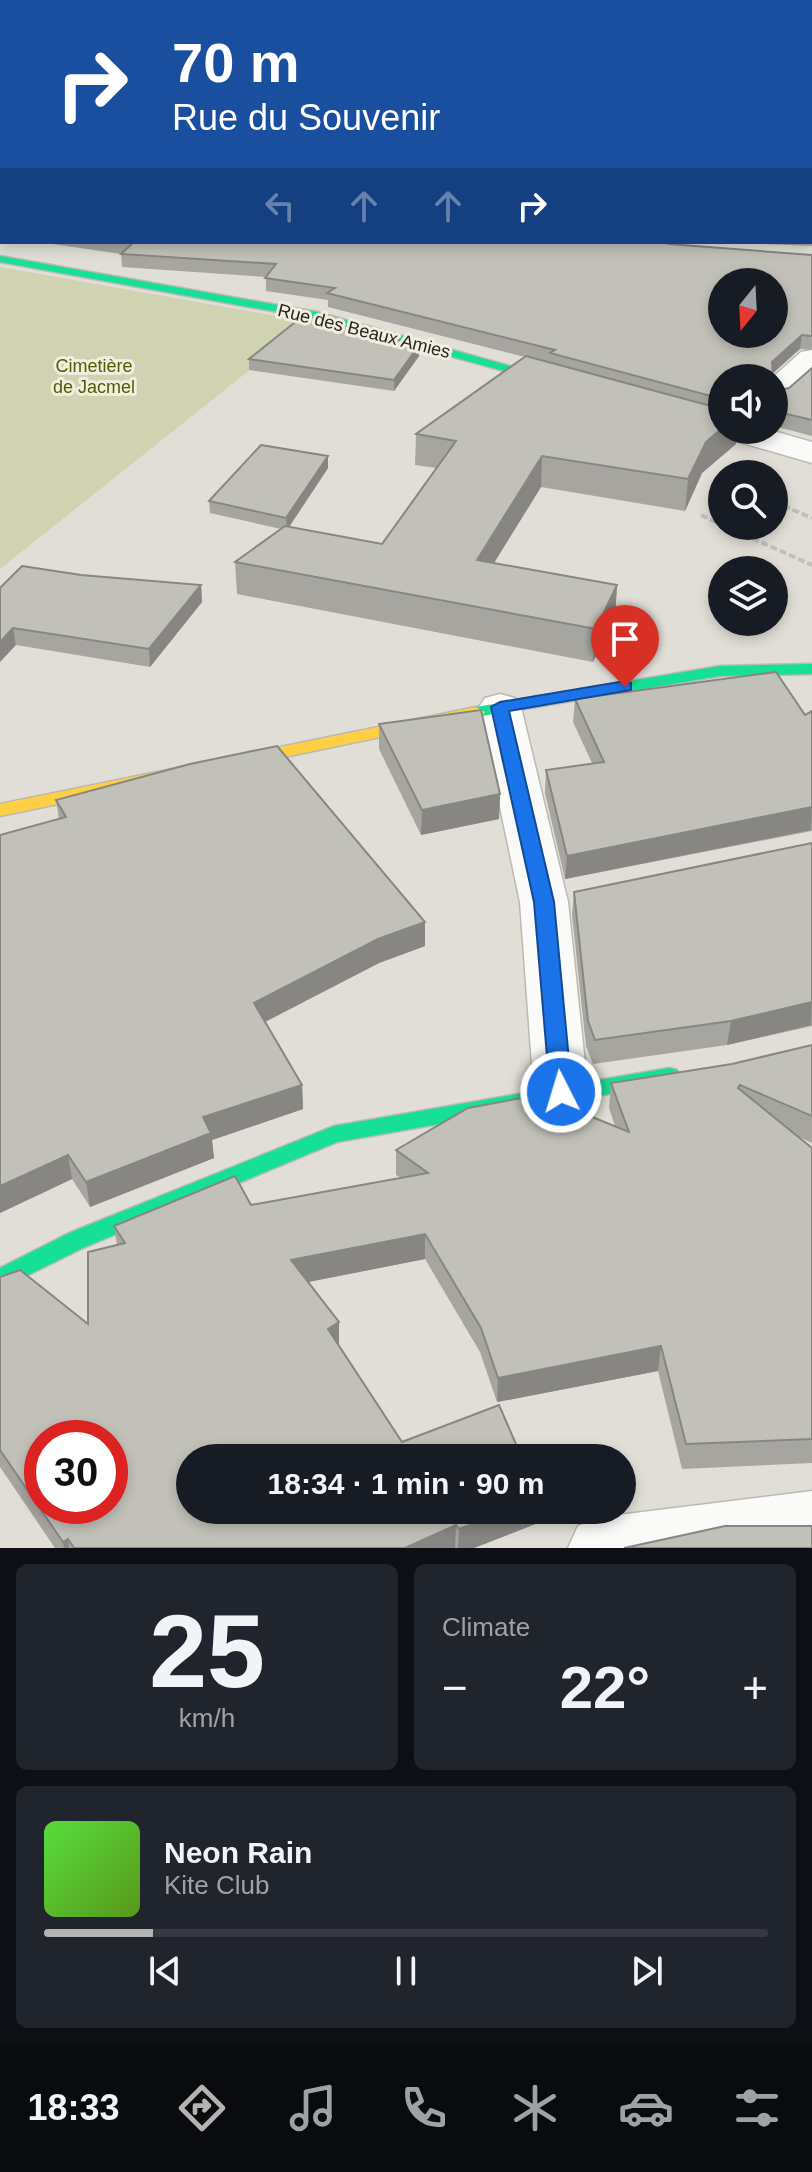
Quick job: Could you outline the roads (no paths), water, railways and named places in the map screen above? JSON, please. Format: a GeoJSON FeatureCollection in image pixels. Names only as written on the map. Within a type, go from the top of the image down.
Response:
{"type":"FeatureCollection","features":[{"type":"Feature","properties":{"kind":"street","name":"Rue des Beaux Amies"},"geometry":{"type":"LineString","coordinates":[[0,259],[317,316],[587,390]]}},
{"type":"Feature","properties":{"kind":"street"},"geometry":{"type":"LineString","coordinates":[[788,380],[812,359]]}},
{"type":"Feature","properties":{"kind":"street"},"geometry":{"type":"LineString","coordinates":[[781,444],[812,453]]}},
{"type":"Feature","properties":{"kind":"street"},"geometry":{"type":"LineString","coordinates":[[0,810],[500,707],[720,671],[812,669]]}},
{"type":"Feature","properties":{"kind":"street"},"geometry":{"type":"LineString","coordinates":[[500,707],[544,902],[561,1092]]}},
{"type":"Feature","properties":{"kind":"street"},"geometry":{"type":"LineString","coordinates":[[544,902],[590,893]]}},
{"type":"Feature","properties":{"kind":"street"},"geometry":{"type":"LineString","coordinates":[[0,1279],[77,1240],[334,1134],[561,1092],[683,1074]]}},
{"type":"Feature","properties":{"kind":"street"},"geometry":{"type":"LineString","coordinates":[[602,1548],[812,1521]]}},
{"type":"Feature","properties":{"kind":"park label","name":"Cimetière de Jacmel"},"geometry":{"type":"Point","coordinates":[94,376]}}]}
